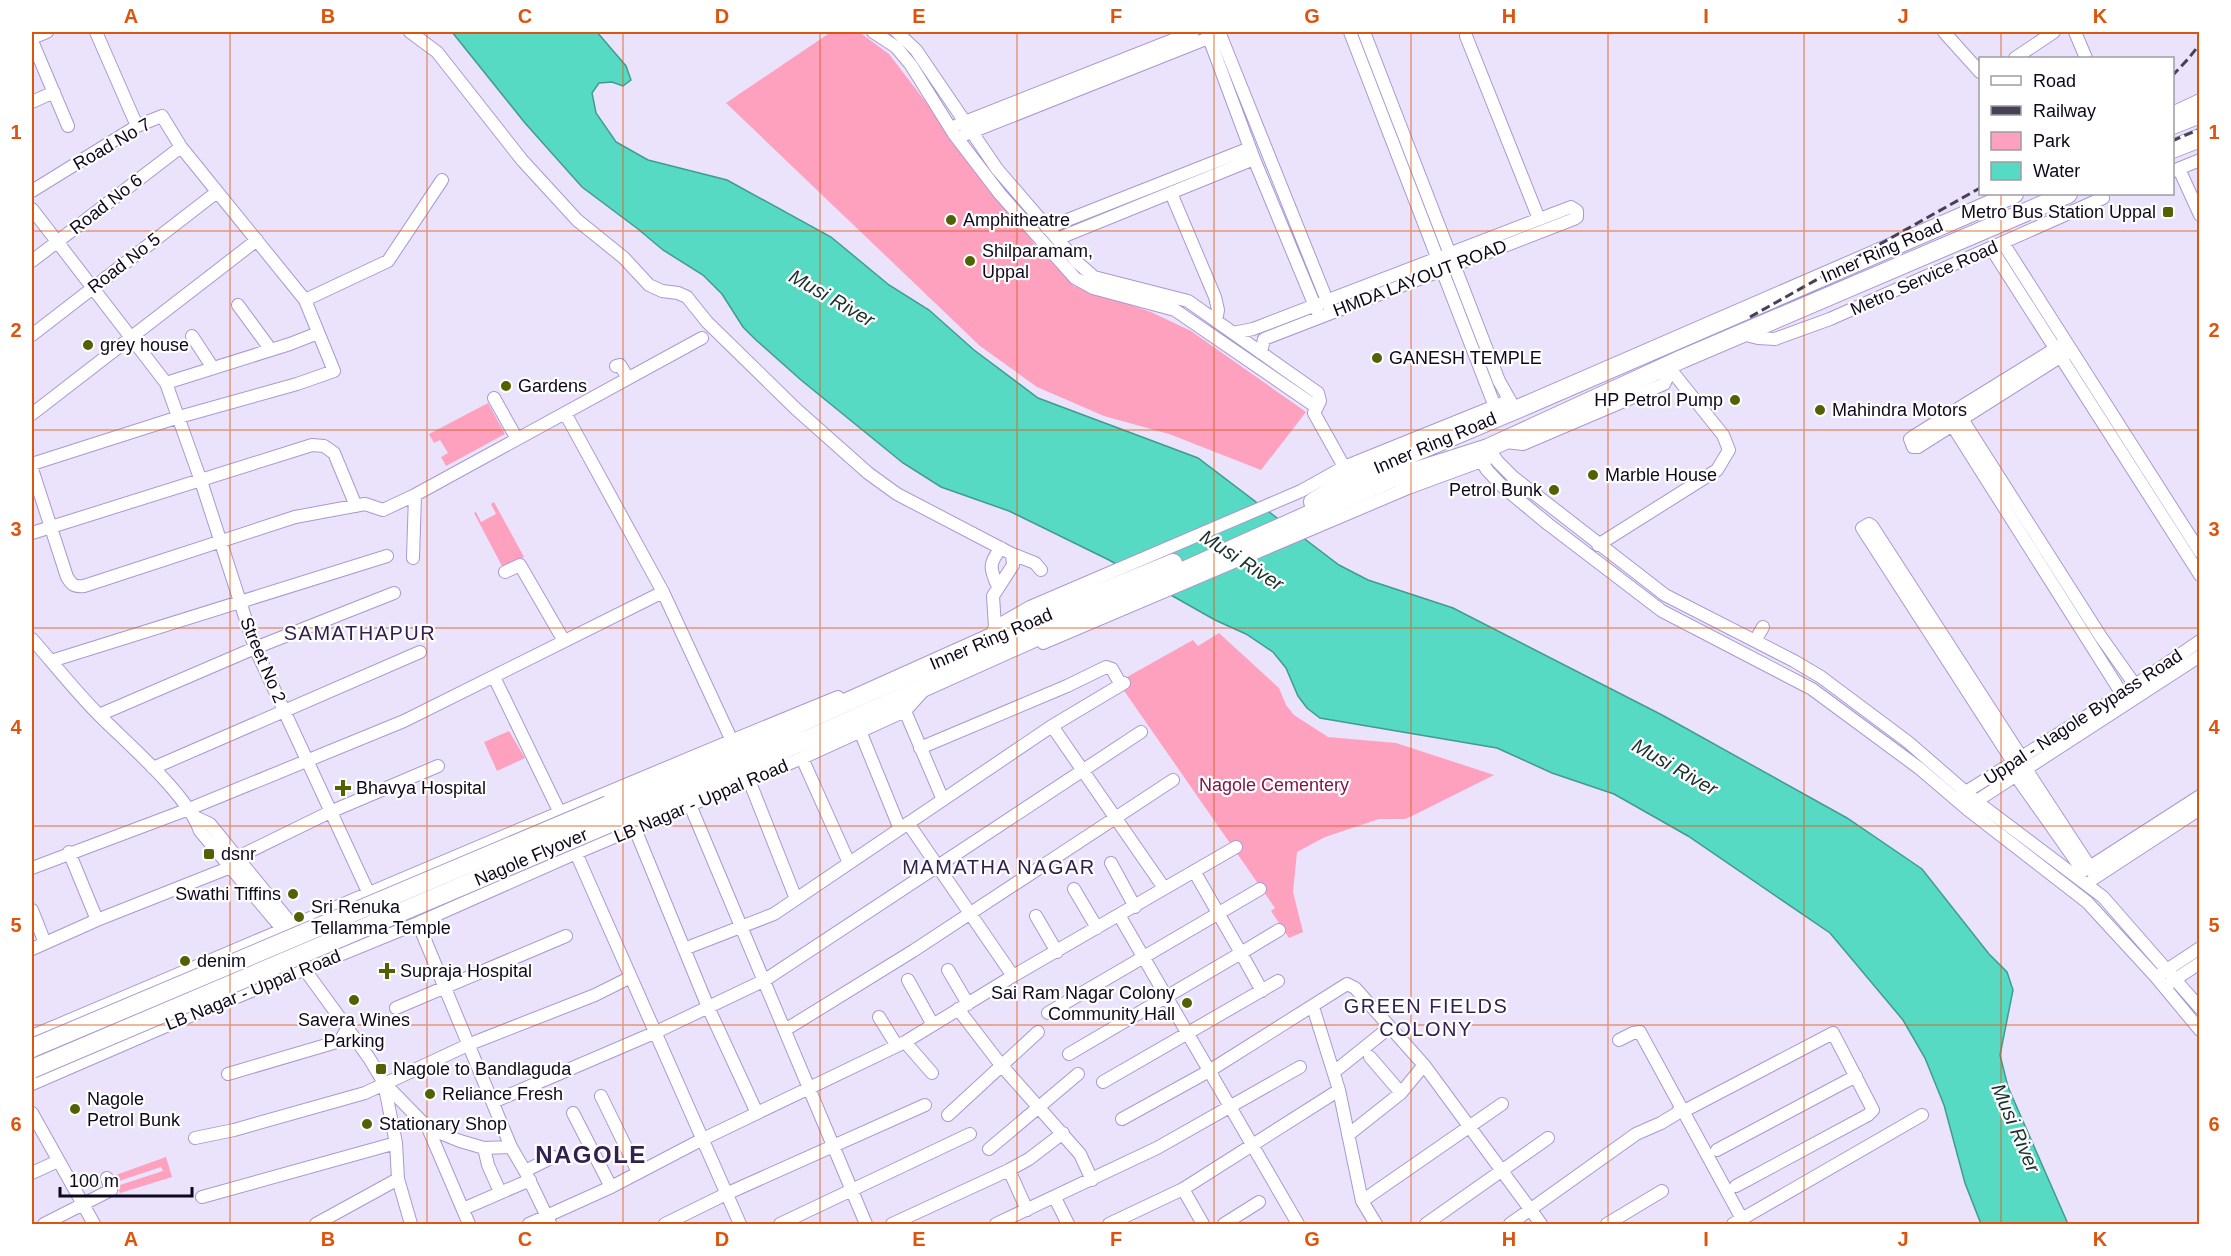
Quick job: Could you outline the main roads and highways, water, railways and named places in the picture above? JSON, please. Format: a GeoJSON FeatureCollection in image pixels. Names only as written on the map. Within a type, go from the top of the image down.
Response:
{"type":"FeatureCollection","features":[{"type":"Feature","properties":{"kind":"highway"},"geometry":{"type":"LineString","coordinates":[[2174,124],[2199,114]]}},
{"type":"Feature","properties":{"kind":"highway"},"geometry":{"type":"LineString","coordinates":[[2174,148],[2199,138]]}},
{"type":"Feature","properties":{"kind":"highway","name":"Inner Ring Road"},"geometry":{"type":"LineString","coordinates":[[929,685],[1136,586],[1257,518],[1310,504],[1347,473],[2012,195]]}},
{"type":"Feature","properties":{"kind":"highway","name":"Inner Ring Road"},"geometry":{"type":"LineString","coordinates":[[859,697],[993,632],[1136,586],[1324,516],[1391,479],[1488,452],[1742,334],[2066,195]]}},
{"type":"Feature","properties":{"kind":"highway"},"geometry":{"type":"LineString","coordinates":[[1928,231],[1936,250]]}},
{"type":"Feature","properties":{"kind":"highway"},"geometry":{"type":"LineString","coordinates":[[1907,240],[1915,259]]}},
{"type":"Feature","properties":{"kind":"highway","name":"Nagole Flyover"},"geometry":{"type":"LineString","coordinates":[[32,1048],[611,813],[804,741],[929,685]]}},
{"type":"Feature","properties":{"kind":"highway","name":"Nagole Flyover"},"geometry":{"type":"LineString","coordinates":[[32,1069],[611,813],[859,697]]}},
{"type":"Feature","properties":{"kind":"water","name":"Musi River"},"geometry":{"type":"Polygon","coordinates":[[[452,32],[597,32],[626,66],[631,80],[623,86],[612,82],[599,83],[592,93],[596,113],[616,142],[648,160],[727,180],[831,237],[889,285],[929,310],[974,350],[1038,398],[1198,458],[1339,565],[1368,580],[1453,608],[1662,715],[1847,818],[1922,869],[1989,954],[2007,972],[2013,990],[2000,1055],[2008,1087],[2068,1224],[1981,1224],[1965,1183],[1944,1105],[1925,1058],[1903,1020],[1830,933],[1688,836],[1614,794],[1552,773],[1497,748],[1320,718],[1307,708],[1298,696],[1286,668],[1273,652],[1246,634],[1215,620],[1109,560],[1009,511],[941,487],[903,463],[756,340],[743,327],[722,294],[703,275],[663,250],[582,187],[525,123],[452,32]]]}},
{"type":"Feature","properties":{"kind":"railway"},"geometry":{"type":"LineString","coordinates":[[2174,74],[2200,44]]}},
{"type":"Feature","properties":{"kind":"railway"},"geometry":{"type":"LineString","coordinates":[[2174,140],[2200,129]]}},
{"type":"Feature","properties":{"kind":"railway"},"geometry":{"type":"LineString","coordinates":[[1750,317],[1979,189]]}},
{"type":"Feature","properties":{"kind":"place","name":"Metro Bus Station Uppal"},"geometry":{"type":"Point","coordinates":[2168,212]}},
{"type":"Feature","properties":{"kind":"place","name":"Amphitheatre"},"geometry":{"type":"Point","coordinates":[951,220]}},
{"type":"Feature","properties":{"kind":"place","name":"Shilparamam, Uppal"},"geometry":{"type":"Point","coordinates":[970,261]}},
{"type":"Feature","properties":{"kind":"place","name":"grey house"},"geometry":{"type":"Point","coordinates":[88,345]}},
{"type":"Feature","properties":{"kind":"place","name":"GANESH TEMPLE"},"geometry":{"type":"Point","coordinates":[1377,358]}},
{"type":"Feature","properties":{"kind":"place","name":"Gardens"},"geometry":{"type":"Point","coordinates":[506,386]}},
{"type":"Feature","properties":{"kind":"place","name":"HP Petrol Pump"},"geometry":{"type":"Point","coordinates":[1735,400]}},
{"type":"Feature","properties":{"kind":"place","name":"Mahindra Motors"},"geometry":{"type":"Point","coordinates":[1820,410]}},
{"type":"Feature","properties":{"kind":"place","name":"Marble House"},"geometry":{"type":"Point","coordinates":[1593,475]}},
{"type":"Feature","properties":{"kind":"place","name":"Petrol Bunk"},"geometry":{"type":"Point","coordinates":[1554,490]}},
{"type":"Feature","properties":{"kind":"place","name":"Bhavya Hospital"},"geometry":{"type":"Point","coordinates":[343,788]}},
{"type":"Feature","properties":{"kind":"place","name":"dsnr"},"geometry":{"type":"Point","coordinates":[209,854]}},
{"type":"Feature","properties":{"kind":"place","name":"Swathi Tiffins"},"geometry":{"type":"Point","coordinates":[293,894]}},
{"type":"Feature","properties":{"kind":"place","name":"Sri Renuka Tellamma Temple"},"geometry":{"type":"Point","coordinates":[299,917]}},
{"type":"Feature","properties":{"kind":"place","name":"denim"},"geometry":{"type":"Point","coordinates":[185,961]}},
{"type":"Feature","properties":{"kind":"place","name":"Supraja Hospital"},"geometry":{"type":"Point","coordinates":[387,971]}},
{"type":"Feature","properties":{"kind":"place","name":"Savera Wines Parking"},"geometry":{"type":"Point","coordinates":[354,1000]}},
{"type":"Feature","properties":{"kind":"place","name":"Sai Ram Nagar Colony Community Hall"},"geometry":{"type":"Point","coordinates":[1187,1003]}},
{"type":"Feature","properties":{"kind":"place","name":"Nagole to Bandlaguda"},"geometry":{"type":"Point","coordinates":[381,1069]}},
{"type":"Feature","properties":{"kind":"place","name":"Reliance Fresh"},"geometry":{"type":"Point","coordinates":[430,1094]}},
{"type":"Feature","properties":{"kind":"place","name":"Nagole Petrol Bunk"},"geometry":{"type":"Point","coordinates":[75,1109]}},
{"type":"Feature","properties":{"kind":"place","name":"Stationary Shop"},"geometry":{"type":"Point","coordinates":[367,1124]}},
{"type":"Feature","properties":{"kind":"district","name":"SAMATHAPUR"},"geometry":{"type":"Point","coordinates":[360,633]}},
{"type":"Feature","properties":{"kind":"district","name":"MAMATHA NAGAR"},"geometry":{"type":"Point","coordinates":[999,867]}},
{"type":"Feature","properties":{"kind":"district","name":"GREEN FIELDS COLONY"},"geometry":{"type":"Point","coordinates":[1426,1018]}},
{"type":"Feature","properties":{"kind":"district","name":"NAGOLE"},"geometry":{"type":"Point","coordinates":[591,1154]}},
{"type":"Feature","properties":{"kind":"park label","name":"Nagole Cementery"},"geometry":{"type":"Point","coordinates":[1274,785]}}]}
